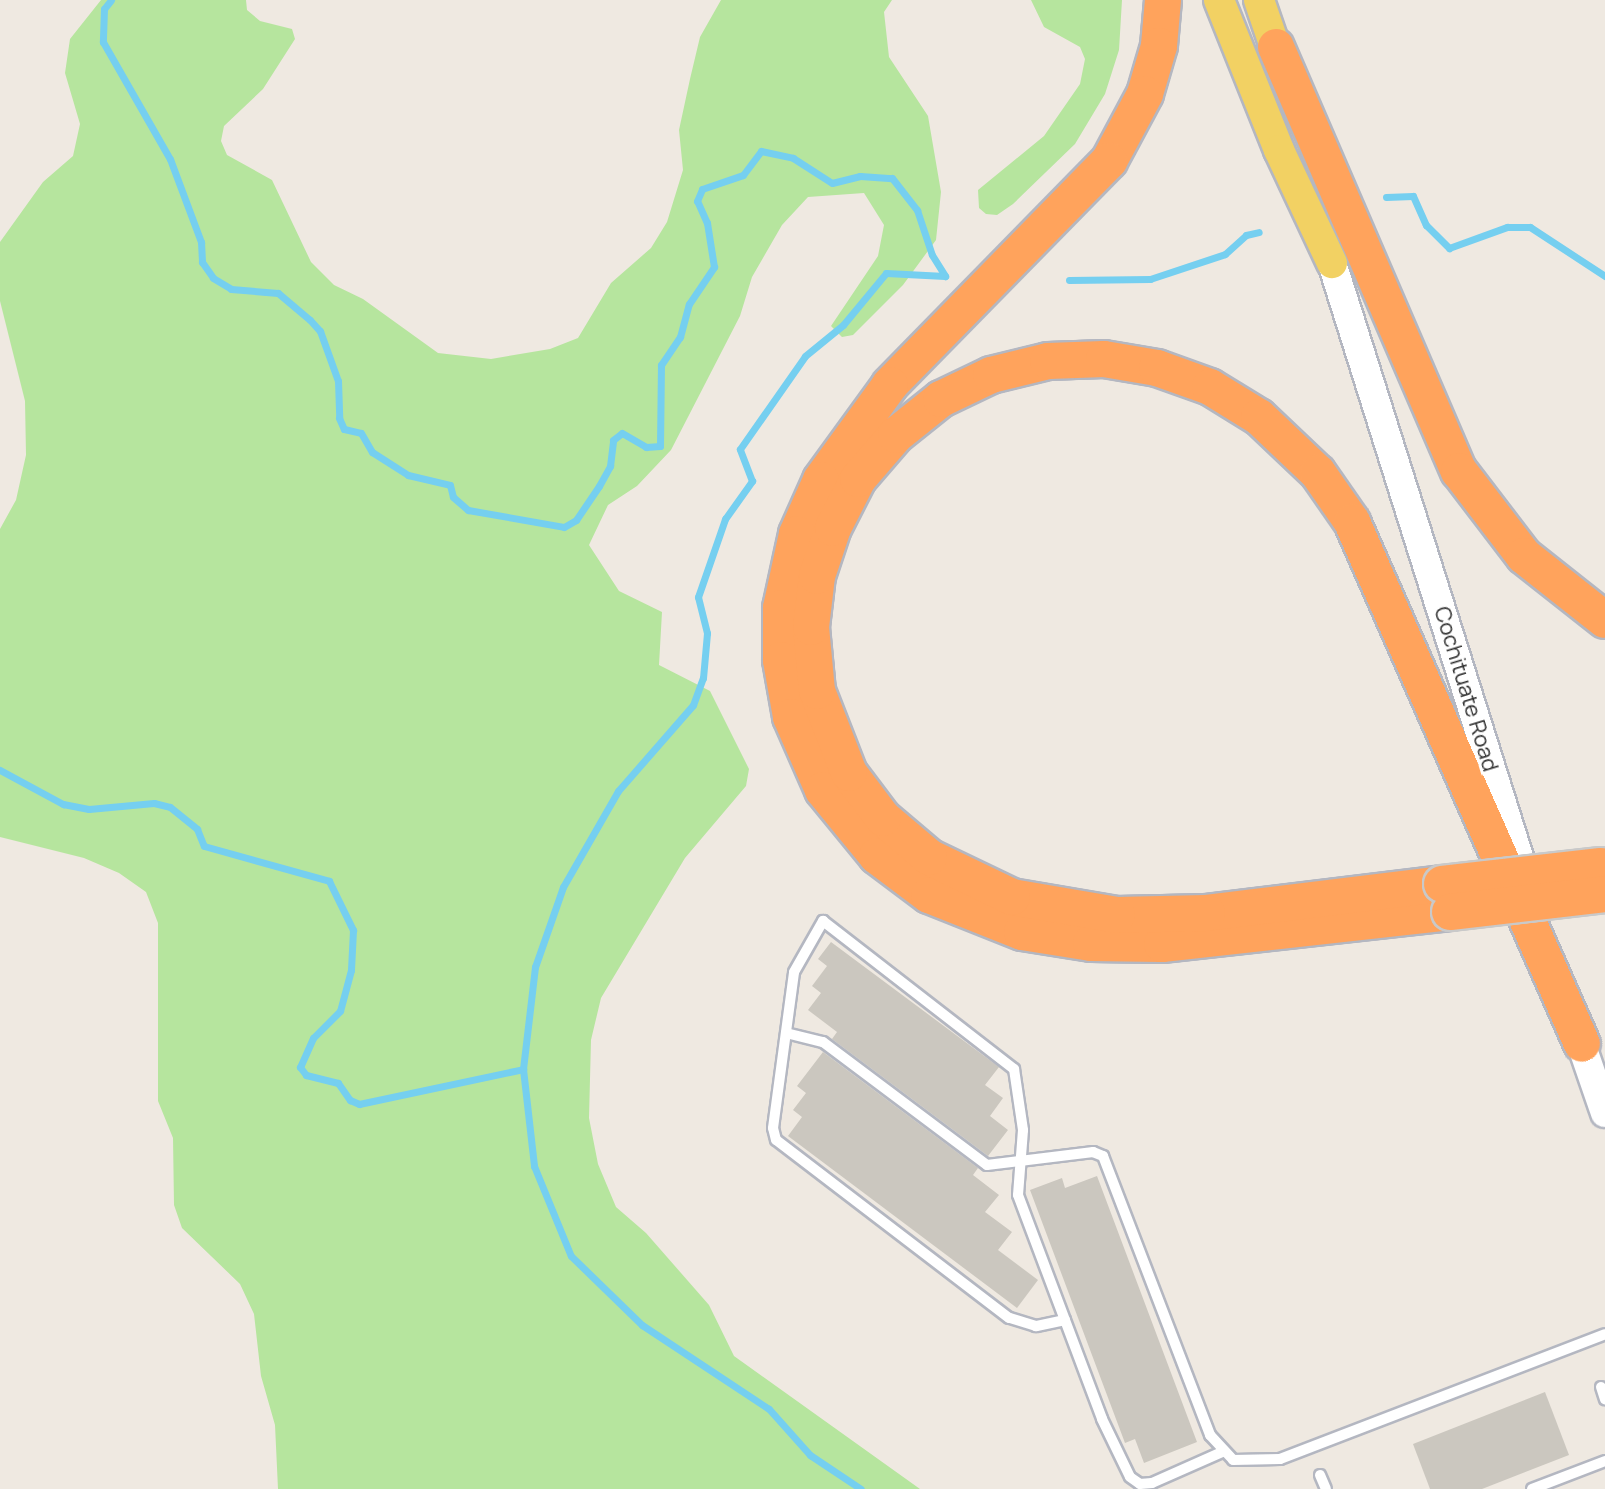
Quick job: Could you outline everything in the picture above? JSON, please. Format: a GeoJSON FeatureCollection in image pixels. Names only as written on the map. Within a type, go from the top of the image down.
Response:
{"type":"FeatureCollection","features":[{"type":"Feature","properties":{"kind":"highway"},"geometry":{"type":"LineString","coordinates":[[1163,0],[1150,79],[1109,161],[890,385],[852,432],[812,497],[791,552],[781,608],[781,660],[794,726],[823,790],[877,856],[929,895],[1022,932],[1091,943],[1162,944],[1604,875]]}},
{"type":"Feature","properties":{"kind":"highway"},"geometry":{"type":"LineString","coordinates":[[1276,47],[1459,471],[1524,556],[1605,620]]}},
{"type":"Feature","properties":{"kind":"highway"},"geometry":{"type":"LineString","coordinates":[[1446,898],[1117,915],[1012,897],[929,857],[883,818],[849,773],[827,725],[814,674],[811,627],[821,560],[858,479],[896,435],[941,399],[991,375],[1048,361],[1104,359],[1157,368],[1210,387],[1259,417],[1318,473],[1352,522],[1582,1044]]}},
{"type":"Feature","properties":{"kind":"main road","name":"Cochituate Road"},"geometry":{"type":"LineString","coordinates":[[1219,0],[1279,150],[1332,263]]}},
{"type":"Feature","properties":{"kind":"main road","name":"Cochituate Road"},"geometry":{"type":"LineString","coordinates":[[1259,0],[1276,47],[1332,263],[1605,1113]]}},
{"type":"Feature","properties":{"kind":"lane"},"geometry":{"type":"LineString","coordinates":[[1065,1320],[1036,1326],[1009,1318],[779,1144],[773,1128],[796,964],[823,921],[1011,1063],[1023,1130],[1018,1195],[1065,1320],[1102,1419],[1135,1482],[1152,1483],[1222,1452]]}},
{"type":"Feature","properties":{"kind":"lane"},"geometry":{"type":"LineString","coordinates":[[786,1033],[823,1042],[987,1165],[1018,1164],[1093,1152],[1106,1161],[1210,1435],[1222,1452],[1241,1462],[1280,1459],[1604,1333]]}},
{"type":"Feature","properties":{"kind":"lane"},"geometry":{"type":"LineString","coordinates":[[1601,1387],[1605,1399]]}},
{"type":"Feature","properties":{"kind":"lane"},"geometry":{"type":"LineString","coordinates":[[1532,1489],[1605,1461]]}},
{"type":"Feature","properties":{"kind":"lane"},"geometry":{"type":"LineString","coordinates":[[1320,1475],[1326,1489]]}},
{"type":"Feature","properties":{"kind":"green space"},"geometry":{"type":"Polygon","coordinates":[[[101,0],[246,0],[247,10],[260,21],[292,29],[295,39],[263,89],[224,126],[221,141],[227,155],[272,180],[311,262],[334,285],[363,299],[438,353],[491,359],[550,349],[578,338],[611,283],[651,248],[667,222],[683,170],[679,130],[700,37],[721,0],[892,0],[884,12],[889,57],[928,116],[941,192],[936,240],[903,285],[853,335],[842,337],[831,326],[878,256],[884,225],[864,193],[808,197],[782,225],[752,277],[740,316],[671,450],[637,486],[608,505],[589,545],[619,591],[662,612],[659,665],[710,691],[749,769],[746,786],[685,858],[601,998],[591,1040],[589,1118],[598,1164],[616,1207],[646,1233],[709,1305],[734,1356],[920,1489],[278,1489],[275,1425],[261,1376],[254,1314],[240,1284],[182,1228],[174,1205],[173,1138],[158,1101],[158,923],[146,892],[119,873],[84,858],[0,837],[0,529],[16,500],[26,455],[25,401],[0,301],[0,242],[43,182],[73,156],[80,124],[65,73],[70,39],[101,0]]]}},
{"type":"Feature","properties":{"kind":"green space"},"geometry":{"type":"Polygon","coordinates":[[[1031,0],[1122,0],[1119,50],[1105,94],[1075,144],[1013,204],[997,215],[986,214],[979,208],[978,190],[1044,136],[1080,84],[1085,59],[1080,47],[1044,27],[1031,0]]]}},
{"type":"Feature","properties":{"kind":"building"},"geometry":{"type":"Polygon","coordinates":[[[831,942],[999,1067],[985,1085],[1003,1098],[990,1116],[1008,1130],[988,1156],[832,1039],[837,1032],[808,1010],[821,993],[812,986],[827,966],[818,959],[831,942]]]}},
{"type":"Feature","properties":{"kind":"building"},"geometry":{"type":"Polygon","coordinates":[[[823,1052],[978,1168],[973,1175],[999,1195],[985,1212],[1012,1232],[998,1250],[1038,1280],[1017,1308],[788,1136],[802,1117],[793,1110],[806,1093],[797,1086],[823,1052]]]}},
{"type":"Feature","properties":{"kind":"building"},"geometry":{"type":"Polygon","coordinates":[[[1097,1176],[1197,1442],[1144,1463],[1135,1439],[1125,1443],[1030,1190],[1062,1178],[1065,1188],[1097,1176]]]}},
{"type":"Feature","properties":{"kind":"building"},"geometry":{"type":"Polygon","coordinates":[[[1545,1392],[1569,1455],[1482,1489],[1430,1489],[1413,1444],[1545,1392]]]}},
{"type":"Feature","properties":{"kind":"waterway"},"geometry":{"type":"LineString","coordinates":[[111,0],[104,9],[103,42],[170,159],[201,242],[202,262],[213,278],[231,289],[278,293],[310,320],[320,331],[338,381],[339,418],[344,429],[361,433],[372,452],[408,475],[450,485],[453,497],[468,510],[564,527],[576,520],[599,486],[610,466],[613,440],[622,433],[646,447],[660,446],[661,365],[680,337],[689,304],[714,267],[707,223],[697,201],[702,189],[743,175],[761,151],[793,158],[832,183],[860,176],[892,178],[917,210],[932,255],[945,276]]}},
{"type":"Feature","properties":{"kind":"waterway"},"geometry":{"type":"LineString","coordinates":[[1386,197],[1413,196],[1426,225],[1449,248],[1507,227],[1530,227],[1605,276]]}},
{"type":"Feature","properties":{"kind":"waterway"},"geometry":{"type":"LineString","coordinates":[[1069,280],[1150,279],[1225,254],[1246,235],[1259,232]]}},
{"type":"Feature","properties":{"kind":"waterway"},"geometry":{"type":"LineString","coordinates":[[0,770],[63,804],[89,809],[154,803],[170,807],[197,829],[204,846],[329,881],[353,930],[351,970],[340,1011],[313,1038],[300,1067],[306,1075],[338,1083],[350,1100],[359,1104],[523,1069],[535,967],[563,887],[618,791],[693,705],[703,678],[707,633],[698,597],[725,519],[752,481],[740,449],[805,356],[843,325],[886,273],[945,276]]}},
{"type":"Feature","properties":{"kind":"waterway"},"geometry":{"type":"LineString","coordinates":[[523,1069],[534,1166],[571,1256],[642,1325],[769,1409],[810,1455],[861,1489]]}}]}
